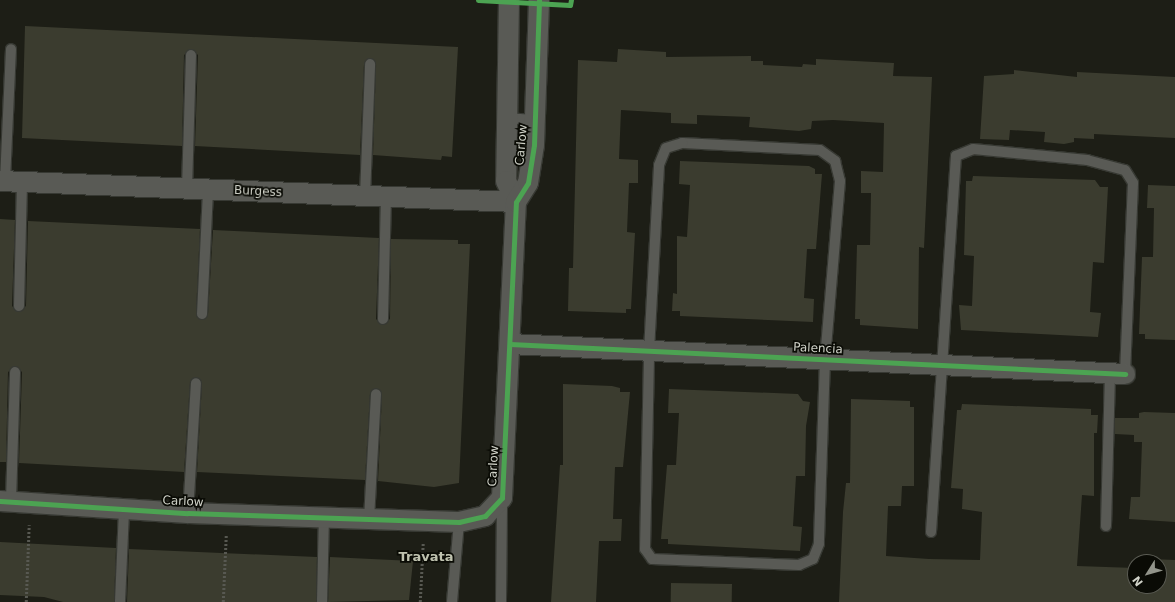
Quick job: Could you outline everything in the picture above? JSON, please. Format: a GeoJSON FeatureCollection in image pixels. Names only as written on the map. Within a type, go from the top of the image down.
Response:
{"type":"FeatureCollection","features":[{"type":"Feature","properties":{"kind":"street","name":"Carlow"},"geometry":{"type":"LineString","coordinates":[[14,501],[188,513],[459,522],[485,516],[502,498],[510,344],[516,202],[506,181],[509,0]]}},
{"type":"Feature","properties":{"kind":"street","name":"Carlow"},"geometry":{"type":"LineString","coordinates":[[516,202],[528,183],[534,145],[539,0]]}},
{"type":"Feature","properties":{"kind":"street","name":"Burgess"},"geometry":{"type":"LineString","coordinates":[[9,181],[386,198],[516,202]]}},
{"type":"Feature","properties":{"kind":"street","name":"Palencia"},"geometry":{"type":"LineString","coordinates":[[510,344],[1118,374]]}},
{"type":"Feature","properties":{"kind":"lane"},"geometry":{"type":"LineString","coordinates":[[11,49],[9,181],[19,306]]}},
{"type":"Feature","properties":{"kind":"lane"},"geometry":{"type":"LineString","coordinates":[[187,189],[191,55]]}},
{"type":"Feature","properties":{"kind":"lane"},"geometry":{"type":"LineString","coordinates":[[365,197],[370,64]]}},
{"type":"Feature","properties":{"kind":"lane"},"geometry":{"type":"LineString","coordinates":[[506,118],[534,120]]}},
{"type":"Feature","properties":{"kind":"lane"},"geometry":{"type":"LineString","coordinates":[[682,143],[820,150],[835,161],[840,181],[825,359],[819,544],[813,559],[799,564],[652,559],[645,549],[643,535],[649,351],[659,165],[666,148],[682,143]]}},
{"type":"Feature","properties":{"kind":"lane"},"geometry":{"type":"LineString","coordinates":[[931,532],[934,450],[944,365],[956,156],[973,149],[1087,160],[1125,170],[1133,183],[1106,526]]}},
{"type":"Feature","properties":{"kind":"lane"},"geometry":{"type":"LineString","coordinates":[[202,314],[208,190]]}},
{"type":"Feature","properties":{"kind":"lane"},"geometry":{"type":"LineString","coordinates":[[383,319],[386,198]]}},
{"type":"Feature","properties":{"kind":"lane"},"geometry":{"type":"LineString","coordinates":[[14,501],[16,372]]}},
{"type":"Feature","properties":{"kind":"lane"},"geometry":{"type":"LineString","coordinates":[[188,513],[196,383]]}},
{"type":"Feature","properties":{"kind":"lane"},"geometry":{"type":"LineString","coordinates":[[369,519],[376,394]]}},
{"type":"Feature","properties":{"kind":"lane"},"geometry":{"type":"LineString","coordinates":[[501,602],[502,498]]}},
{"type":"Feature","properties":{"kind":"lane"},"geometry":{"type":"LineString","coordinates":[[120,602],[124,509]]}},
{"type":"Feature","properties":{"kind":"lane"},"geometry":{"type":"LineString","coordinates":[[322,602],[324,517]]}},
{"type":"Feature","properties":{"kind":"lane"},"geometry":{"type":"LineString","coordinates":[[452,602],[459,522]]}},
{"type":"Feature","properties":{"kind":"path"},"geometry":{"type":"LineString","coordinates":[[14,501],[26,602]]}},
{"type":"Feature","properties":{"kind":"path"},"geometry":{"type":"LineString","coordinates":[[223,602],[227,514]]}},
{"type":"Feature","properties":{"kind":"path"},"geometry":{"type":"LineString","coordinates":[[420,602],[424,520]]}},
{"type":"Feature","properties":{"kind":"building"},"geometry":{"type":"Polygon","coordinates":[[[25,26],[458,47],[452,157],[442,156],[441,160],[373,155],[376,64],[371,58],[364,64],[360,155],[195,146],[198,55],[192,49],[184,55],[182,146],[22,138],[25,26]]]}},
{"type":"Feature","properties":{"kind":"building"},"geometry":{"type":"Polygon","coordinates":[[[618,49],[666,52],[666,57],[751,56],[751,61],[763,61],[763,65],[802,67],[803,64],[816,65],[816,59],[894,63],[893,76],[932,77],[924,248],[919,247],[918,329],[860,325],[860,319],[855,319],[857,245],[870,245],[871,193],[861,193],[861,171],[883,172],[884,123],[833,120],[812,121],[811,129],[799,131],[749,127],[750,117],[697,115],[697,124],[671,123],[671,113],[621,110],[619,159],[638,160],[638,183],[629,183],[627,232],[635,233],[631,309],[626,309],[626,313],[568,311],[569,268],[573,268],[578,60],[617,62],[618,49]]]}},
{"type":"Feature","properties":{"kind":"building"},"geometry":{"type":"Polygon","coordinates":[[[1014,70],[1077,77],[1077,72],[1175,77],[1175,138],[1094,134],[1094,139],[1074,138],[1074,142],[1064,144],[1044,142],[1045,132],[1010,130],[1009,140],[980,139],[984,76],[1014,74],[1014,70]]]}},
{"type":"Feature","properties":{"kind":"building"},"geometry":{"type":"Polygon","coordinates":[[[680,161],[809,166],[815,169],[815,174],[822,174],[816,249],[807,249],[804,298],[814,299],[813,322],[680,316],[680,311],[672,311],[673,293],[677,294],[677,236],[687,237],[690,185],[679,184],[680,161]]]}},
{"type":"Feature","properties":{"kind":"building"},"geometry":{"type":"Polygon","coordinates":[[[973,176],[1095,180],[1100,187],[1108,187],[1104,263],[1093,262],[1090,312],[1101,313],[1098,337],[961,330],[959,305],[972,306],[974,256],[964,255],[966,181],[972,181],[973,176]]]}},
{"type":"Feature","properties":{"kind":"building"},"geometry":{"type":"Polygon","coordinates":[[[1148,185],[1175,186],[1175,340],[1145,339],[1145,334],[1139,334],[1142,257],[1153,257],[1154,208],[1147,208],[1148,185]]]}},
{"type":"Feature","properties":{"kind":"building"},"geometry":{"type":"Polygon","coordinates":[[[0,219],[15,220],[12,306],[18,312],[26,306],[28,221],[200,229],[196,314],[201,320],[208,314],[213,230],[379,238],[376,319],[382,325],[390,319],[391,239],[458,240],[458,244],[470,244],[459,483],[434,487],[378,481],[382,394],[376,388],[370,394],[365,480],[197,472],[202,383],[196,377],[190,383],[184,472],[19,463],[22,372],[16,366],[8,372],[6,462],[0,462],[0,219]]]}},
{"type":"Feature","properties":{"kind":"building"},"geometry":{"type":"Polygon","coordinates":[[[563,384],[612,386],[620,388],[620,392],[630,392],[623,467],[615,467],[613,519],[622,519],[621,541],[599,541],[596,602],[551,602],[560,465],[563,465],[563,384]]]}},
{"type":"Feature","properties":{"kind":"building"},"geometry":{"type":"Polygon","coordinates":[[[669,389],[798,394],[803,401],[810,402],[806,426],[805,476],[796,476],[793,526],[802,527],[800,551],[668,544],[668,539],[661,539],[667,465],[676,465],[679,413],[668,413],[669,389]]]}},
{"type":"Feature","properties":{"kind":"building"},"geometry":{"type":"Polygon","coordinates":[[[851,399],[910,401],[910,407],[914,407],[914,486],[902,486],[901,506],[888,506],[886,556],[980,560],[982,512],[962,509],[963,489],[951,488],[957,410],[961,410],[962,404],[1091,409],[1091,415],[1098,415],[1097,433],[1094,433],[1094,496],[1082,495],[1077,566],[1127,568],[1127,594],[1167,594],[1167,560],[1175,560],[1175,602],[839,602],[843,512],[846,483],[850,483],[851,399]]]}},
{"type":"Feature","properties":{"kind":"building"},"geometry":{"type":"Polygon","coordinates":[[[1139,413],[1175,413],[1175,522],[1129,519],[1131,497],[1140,497],[1142,442],[1134,442],[1134,435],[1115,434],[1115,418],[1139,418],[1139,413]]]}},
{"type":"Feature","properties":{"kind":"building"},"geometry":{"type":"Polygon","coordinates":[[[0,542],[116,548],[114,602],[63,602],[44,597],[0,595],[0,542]]]}},
{"type":"Feature","properties":{"kind":"building"},"geometry":{"type":"Polygon","coordinates":[[[129,549],[317,557],[316,602],[127,602],[129,549]]]}},
{"type":"Feature","properties":{"kind":"building"},"geometry":{"type":"Polygon","coordinates":[[[330,557],[413,561],[409,600],[328,602],[330,557]]]}},
{"type":"Feature","properties":{"kind":"building"},"geometry":{"type":"Polygon","coordinates":[[[671,583],[732,584],[732,602],[671,602],[671,583]]]}},
{"type":"Feature","properties":{"kind":"cycle path"},"geometry":{"type":"LineString","coordinates":[[478,0],[570,5],[571,0]]}},
{"type":"Feature","properties":{"kind":"cycle path"},"geometry":{"type":"LineString","coordinates":[[0,501],[188,513],[459,522],[485,516],[502,498],[516,202],[528,183],[534,145],[539,0]]}},
{"type":"Feature","properties":{"kind":"cycle path"},"geometry":{"type":"LineString","coordinates":[[510,344],[1125,374]]}},
{"type":"Feature","properties":{"kind":"district","name":"Travata"},"geometry":{"type":"Point","coordinates":[426,557]}}]}
